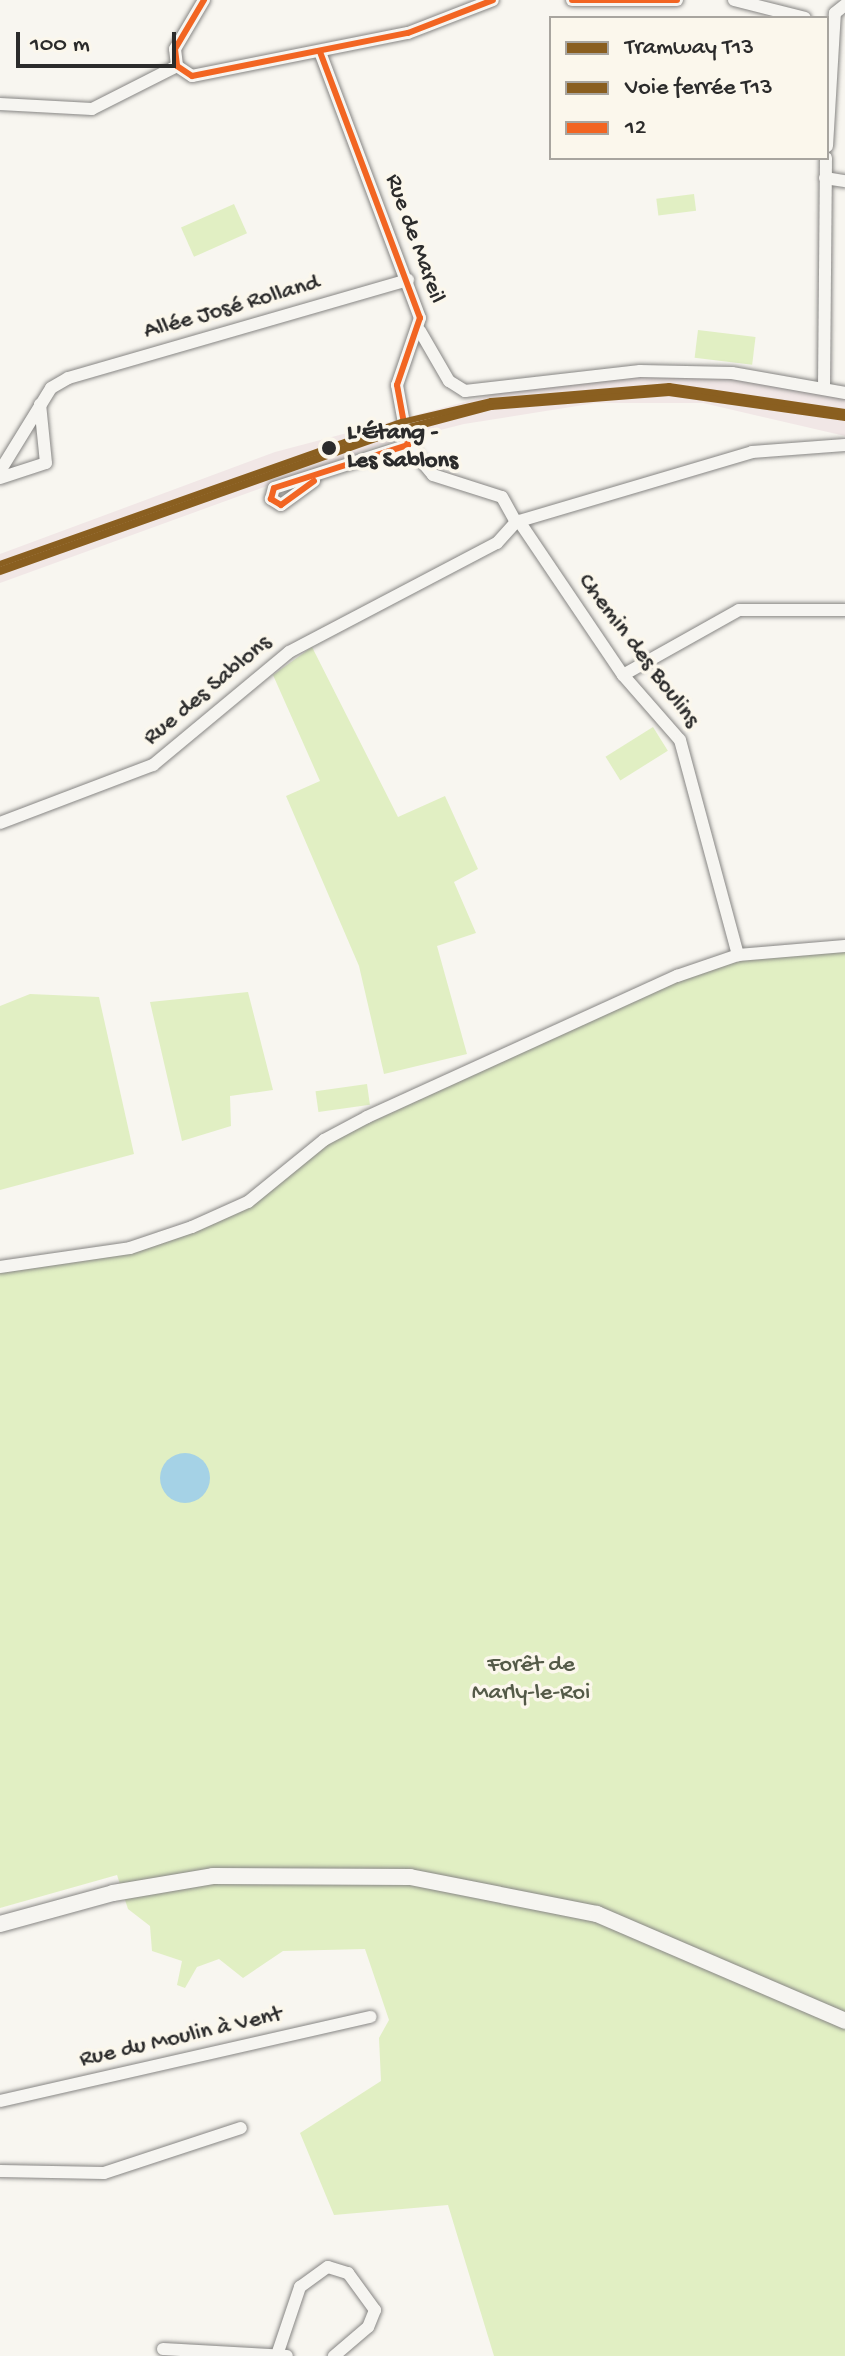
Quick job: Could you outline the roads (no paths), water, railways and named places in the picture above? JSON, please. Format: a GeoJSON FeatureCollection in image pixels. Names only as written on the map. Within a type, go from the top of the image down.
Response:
{"type":"FeatureCollection","features":[{"type":"Feature","properties":{"kind":"main road"},"geometry":{"type":"LineString","coordinates":[[0,1924],[113,1893],[213,1876],[410,1877],[609,1918],[845,2021]]}},
{"type":"Feature","properties":{"kind":"street"},"geometry":{"type":"LineString","coordinates":[[177,66],[178,40],[204,0]]}},
{"type":"Feature","properties":{"kind":"street"},"geometry":{"type":"LineString","coordinates":[[0,104],[92,109],[177,66],[207,75],[320,52],[408,33],[493,0]]}},
{"type":"Feature","properties":{"kind":"street"},"geometry":{"type":"LineString","coordinates":[[572,0],[677,0]]}},
{"type":"Feature","properties":{"kind":"street"},"geometry":{"type":"LineString","coordinates":[[734,0],[797,16]]}},
{"type":"Feature","properties":{"kind":"street"},"geometry":{"type":"LineString","coordinates":[[829,116],[835,25],[845,5]]}},
{"type":"Feature","properties":{"kind":"street","name":"Rue de Mareil"},"geometry":{"type":"LineString","coordinates":[[320,52],[408,280],[420,331],[397,385],[408,445]]}},
{"type":"Feature","properties":{"kind":"street"},"geometry":{"type":"LineString","coordinates":[[824,387],[826,160]]}},
{"type":"Feature","properties":{"kind":"street"},"geometry":{"type":"LineString","coordinates":[[825,178],[845,181]]}},
{"type":"Feature","properties":{"kind":"street","name":"Allée José Rolland"},"geometry":{"type":"LineString","coordinates":[[40,404],[68,378],[408,280]]}},
{"type":"Feature","properties":{"kind":"street"},"geometry":{"type":"LineString","coordinates":[[420,331],[449,381],[465,391],[640,371],[732,373],[845,393]]}},
{"type":"Feature","properties":{"kind":"street"},"geometry":{"type":"LineString","coordinates":[[0,471],[40,404]]}},
{"type":"Feature","properties":{"kind":"street"},"geometry":{"type":"LineString","coordinates":[[0,478],[46,463],[40,404]]}},
{"type":"Feature","properties":{"kind":"street"},"geometry":{"type":"LineString","coordinates":[[314,481],[408,445],[433,475],[502,497],[517,522],[752,452],[845,445]]}},
{"type":"Feature","properties":{"kind":"street","name":"Chemin des Boulins"},"geometry":{"type":"LineString","coordinates":[[517,522],[623,675],[680,740],[738,955]]}},
{"type":"Feature","properties":{"kind":"street","name":"Rue des Sablons"},"geometry":{"type":"LineString","coordinates":[[0,823],[153,765],[289,652],[497,543],[517,522]]}},
{"type":"Feature","properties":{"kind":"street"},"geometry":{"type":"LineString","coordinates":[[623,675],[739,610],[845,610]]}},
{"type":"Feature","properties":{"kind":"street"},"geometry":{"type":"LineString","coordinates":[[0,1267],[130,1248],[192,1227],[248,1202],[324,1140],[367,1117],[677,976],[738,955],[845,946]]}},
{"type":"Feature","properties":{"kind":"street","name":"Rue du Moulin à Vent"},"geometry":{"type":"LineString","coordinates":[[0,2101],[371,2017]]}},
{"type":"Feature","properties":{"kind":"street"},"geometry":{"type":"LineString","coordinates":[[0,2171],[104,2173],[241,2128]]}},
{"type":"Feature","properties":{"kind":"street"},"geometry":{"type":"LineString","coordinates":[[163,2349],[283,2354],[300,2287],[328,2267],[348,2273],[375,2310],[368,2327],[334,2356]]}},
{"type":"Feature","properties":{"kind":"water"},"geometry":{"type":"Polygon","coordinates":[[[175,1454],[195,1454],[209,1468],[209,1488],[195,1502],[175,1502],[161,1488],[161,1468],[175,1454]]]}},
{"type":"Feature","properties":{"kind":"tram line","name":"T13"},"geometry":{"type":"LineString","coordinates":[[0,564],[402,422],[491,401],[669,386],[845,412]]}},
{"type":"Feature","properties":{"kind":"rail line","name":"T13"},"geometry":{"type":"LineString","coordinates":[[0,571],[386,434],[491,406],[669,392],[845,417]]}},
{"type":"Feature","properties":{"kind":"place","name":"L'Étang - Les Sablons"},"geometry":{"type":"Point","coordinates":[329,448]}},
{"type":"Feature","properties":{"kind":"park label","name":"Forêt de Marly-le-Roi"},"geometry":{"type":"Point","coordinates":[531,1680]}}]}
